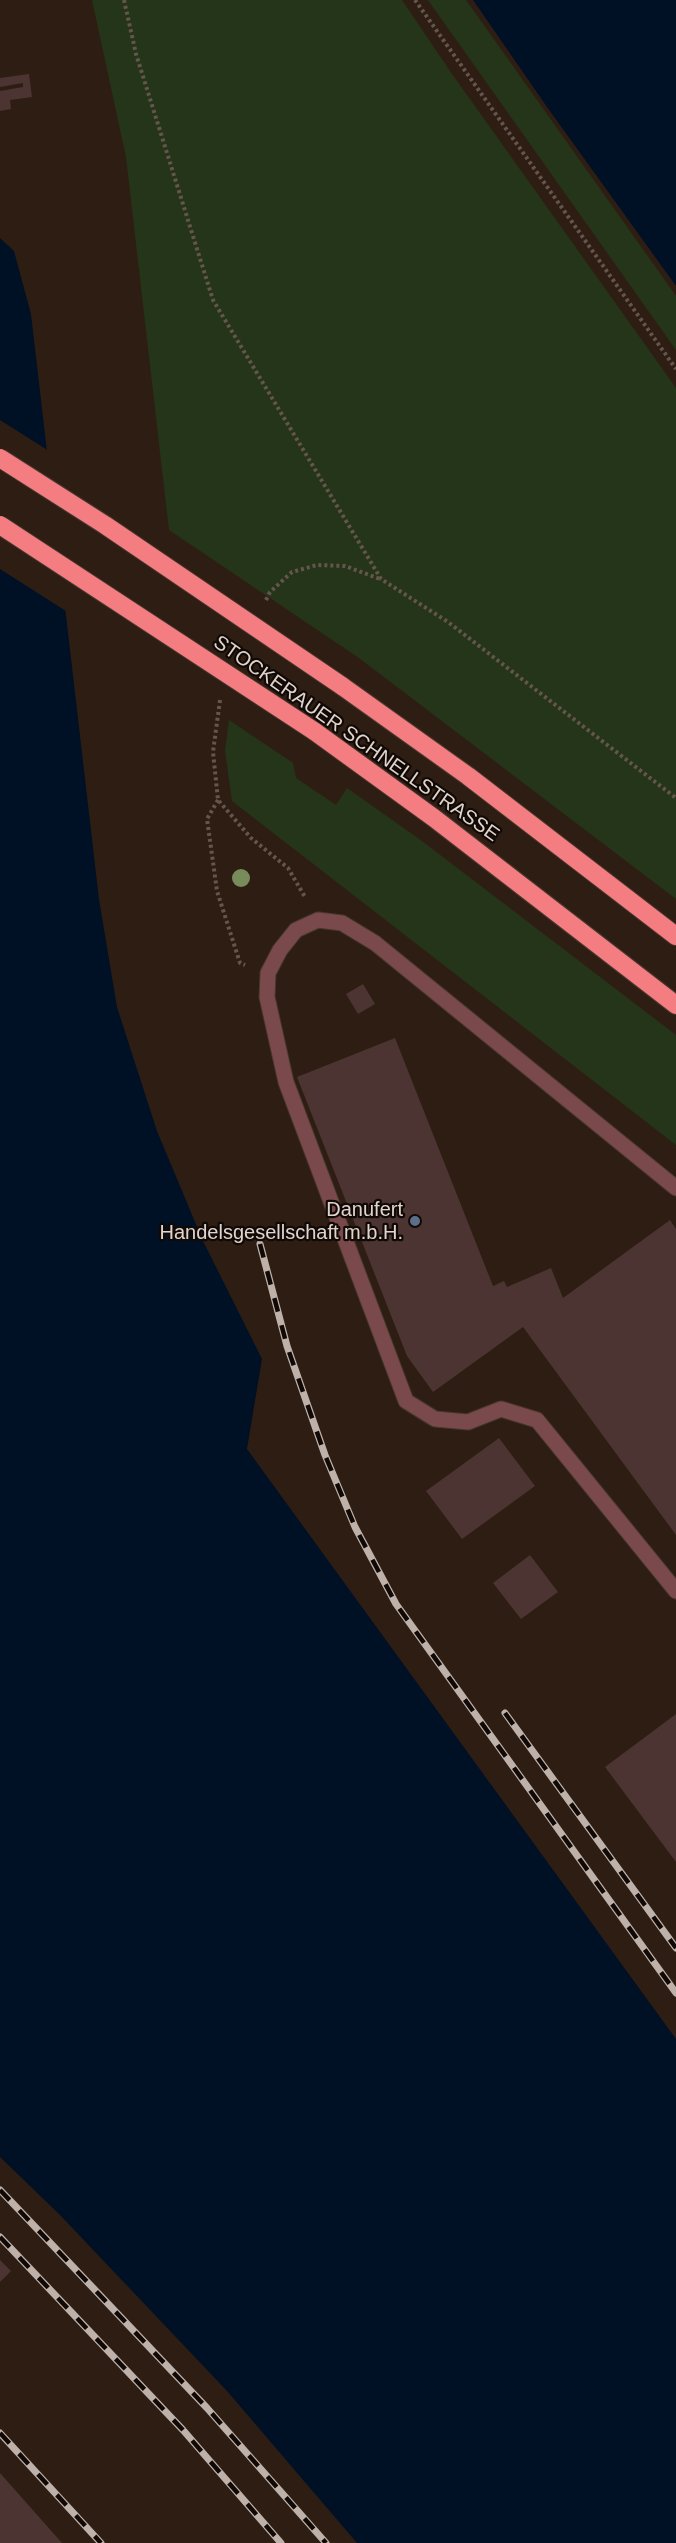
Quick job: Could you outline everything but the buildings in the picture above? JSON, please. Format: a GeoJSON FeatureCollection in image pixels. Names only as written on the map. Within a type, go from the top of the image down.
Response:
{"type":"FeatureCollection","features":[{"type":"Feature","properties":{"kind":"highway","name":"STOCKERAUER SCHNELLSTRASSE"},"geometry":{"type":"LineString","coordinates":[[0,458],[105,525],[342,686],[468,776],[676,936]]}},
{"type":"Feature","properties":{"kind":"highway","name":"STOCKERAUER SCHNELLSTRASSE"},"geometry":{"type":"LineString","coordinates":[[0,525],[314,731],[434,818],[676,1005]]}},
{"type":"Feature","properties":{"kind":"lane"},"geometry":{"type":"LineString","coordinates":[[676,1188],[375,943],[342,923],[318,920],[296,930],[280,950],[268,973],[267,997],[286,1082],[406,1401],[435,1419],[468,1422],[501,1409],[537,1420],[676,1591]]}},
{"type":"Feature","properties":{"kind":"path"},"geometry":{"type":"LineString","coordinates":[[124,0],[136,54],[213,300],[381,579],[448,622],[676,798]]}},
{"type":"Feature","properties":{"kind":"path"},"geometry":{"type":"LineString","coordinates":[[415,0],[676,369]]}},
{"type":"Feature","properties":{"kind":"path"},"geometry":{"type":"LineString","coordinates":[[268,973],[240,963],[217,891],[207,819],[218,800],[251,838],[288,868],[318,920]]}},
{"type":"Feature","properties":{"kind":"green space"},"geometry":{"type":"Polygon","coordinates":[[[92,0],[402,0],[452,74],[676,388],[676,899],[359,658],[169,530],[126,157],[92,0]]]}},
{"type":"Feature","properties":{"kind":"green space"},"geometry":{"type":"Polygon","coordinates":[[[428,0],[466,0],[676,296],[676,350],[428,0]]]}},
{"type":"Feature","properties":{"kind":"green space"},"geometry":{"type":"Polygon","coordinates":[[[229,720],[293,763],[296,778],[336,805],[347,788],[422,841],[676,1035],[676,1145],[232,801],[225,751],[229,720]]]}},
{"type":"Feature","properties":{"kind":"water"},"geometry":{"type":"Polygon","coordinates":[[[473,0],[676,0],[676,286],[547,107],[473,0]]]}},
{"type":"Feature","properties":{"kind":"water"},"geometry":{"type":"Polygon","coordinates":[[[0,238],[14,251],[31,314],[99,899],[117,1007],[157,1131],[203,1241],[262,1359],[247,1449],[676,2039],[676,2543],[357,2543],[227,2391],[60,2215],[0,2157],[0,238]]]}},
{"type":"Feature","properties":{"kind":"pier"},"geometry":{"type":"Polygon","coordinates":[[[0,420],[49,451],[69,613],[0,569],[0,420]]]}},
{"type":"Feature","properties":{"kind":"railway"},"geometry":{"type":"LineString","coordinates":[[260,1244],[287,1346],[325,1455],[355,1527],[396,1604],[676,1993]]}},
{"type":"Feature","properties":{"kind":"railway"},"geometry":{"type":"LineString","coordinates":[[505,1713],[676,1948]]}},
{"type":"Feature","properties":{"kind":"railway"},"geometry":{"type":"LineString","coordinates":[[0,2190],[207,2408],[326,2543]]}},
{"type":"Feature","properties":{"kind":"railway"},"geometry":{"type":"LineString","coordinates":[[0,2237],[183,2430],[281,2543]]}},
{"type":"Feature","properties":{"kind":"railway"},"geometry":{"type":"LineString","coordinates":[[0,2433],[101,2543]]}},
{"type":"Feature","properties":{"kind":"place","name":"Danufert Handelsgesellschaft m.b.H."},"geometry":{"type":"Point","coordinates":[415,1221]}}]}
